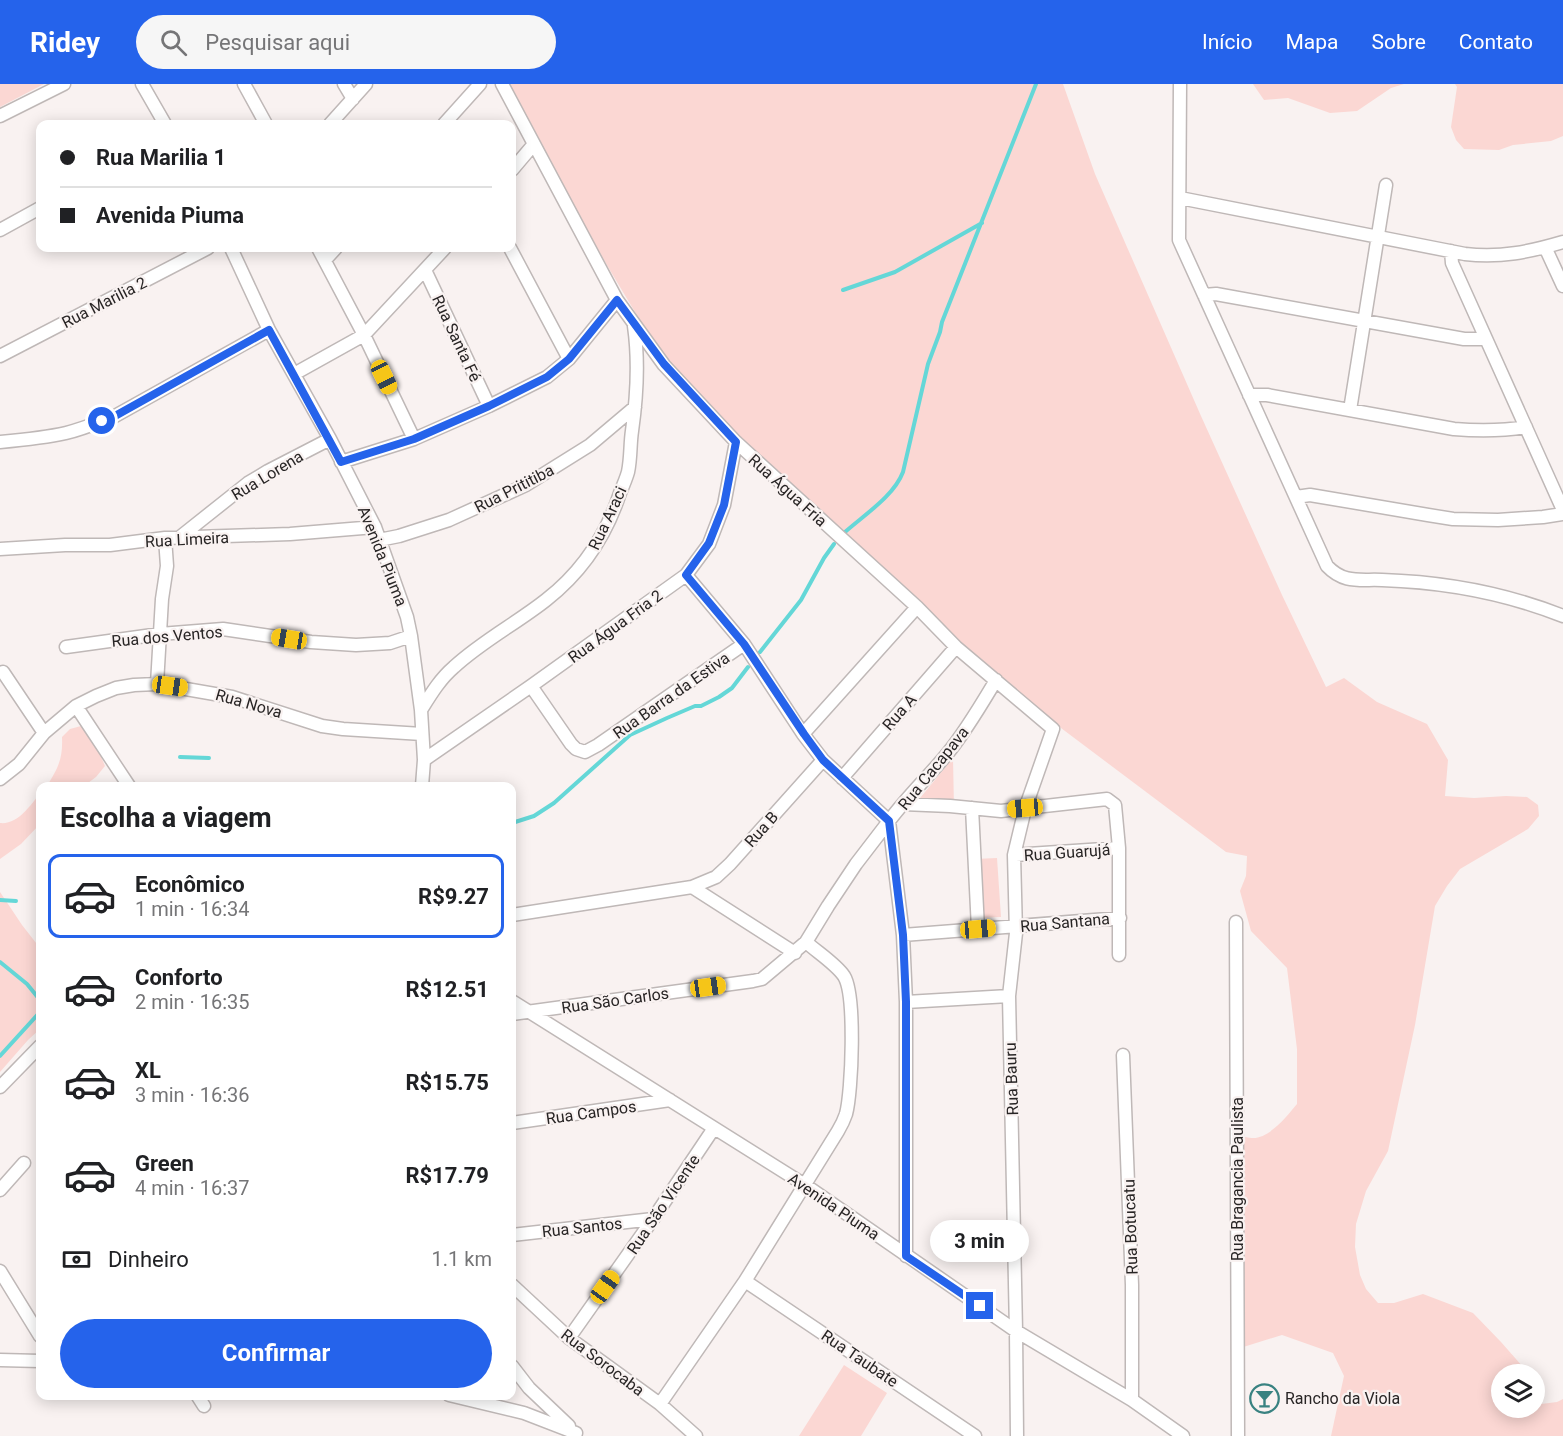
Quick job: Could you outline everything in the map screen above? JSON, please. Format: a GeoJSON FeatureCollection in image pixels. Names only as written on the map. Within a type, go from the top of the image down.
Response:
{"type":"FeatureCollection","features":[{"type":"Feature","properties":{"kind":"street"},"geometry":{"type":"LineString","coordinates":[[0,116],[64,84]]}},
{"type":"Feature","properties":{"kind":"street"},"geometry":{"type":"LineString","coordinates":[[142,84],[163,120]]}},
{"type":"Feature","properties":{"kind":"street"},"geometry":{"type":"LineString","coordinates":[[244,84],[264,120]]}},
{"type":"Feature","properties":{"kind":"street"},"geometry":{"type":"LineString","coordinates":[[344,84],[353,99]]}},
{"type":"Feature","properties":{"kind":"street"},"geometry":{"type":"LineString","coordinates":[[334,120],[366,84]]}},
{"type":"Feature","properties":{"kind":"street"},"geometry":{"type":"LineString","coordinates":[[448,120],[480,84]]}},
{"type":"Feature","properties":{"kind":"street","name":"Rua Água Fria"},"geometry":{"type":"LineString","coordinates":[[502,84],[617,300],[664,364],[736,442],[917,607],[956,647],[1053,729]]}},
{"type":"Feature","properties":{"kind":"street"},"geometry":{"type":"LineString","coordinates":[[1180,84],[1179,240],[1327,566],[1337,575],[1350,580],[1407,580],[1464,587],[1520,601],[1563,616]]}},
{"type":"Feature","properties":{"kind":"street"},"geometry":{"type":"LineString","coordinates":[[516,165],[534,144]]}},
{"type":"Feature","properties":{"kind":"street"},"geometry":{"type":"LineString","coordinates":[[1350,410],[1386,185]]}},
{"type":"Feature","properties":{"kind":"street"},"geometry":{"type":"LineString","coordinates":[[1180,198],[1465,254],[1494,256],[1521,253],[1563,242]]}},
{"type":"Feature","properties":{"kind":"street"},"geometry":{"type":"LineString","coordinates":[[0,230],[36,210]]}},
{"type":"Feature","properties":{"kind":"street"},"geometry":{"type":"LineString","coordinates":[[1545,247],[1563,286]]}},
{"type":"Feature","properties":{"kind":"street"},"geometry":{"type":"LineString","coordinates":[[1296,497],[1310,495],[1428,515],[1476,520],[1520,519],[1563,512],[1452,263],[1451,251]]}},
{"type":"Feature","properties":{"kind":"street","name":"Rua Marilia 2"},"geometry":{"type":"LineString","coordinates":[[0,356],[200,252]]}},
{"type":"Feature","properties":{"kind":"street","name":"Avenida Piuma"},"geometry":{"type":"LineString","coordinates":[[233,252],[269,330],[375,527],[407,616],[421,710],[424,760],[422,782]]}},
{"type":"Feature","properties":{"kind":"street"},"geometry":{"type":"LineString","coordinates":[[320,252],[364,335],[414,439]]}},
{"type":"Feature","properties":{"kind":"street"},"geometry":{"type":"LineString","coordinates":[[325,260],[332,252]]}},
{"type":"Feature","properties":{"kind":"street"},"geometry":{"type":"LineString","coordinates":[[294,374],[364,335],[441,252]]}},
{"type":"Feature","properties":{"kind":"street"},"geometry":{"type":"LineString","coordinates":[[512,252],[569,359]]}},
{"type":"Feature","properties":{"kind":"street","name":"Rua Santa Fé"},"geometry":{"type":"LineString","coordinates":[[425,270],[489,406]]}},
{"type":"Feature","properties":{"kind":"street"},"geometry":{"type":"LineString","coordinates":[[1204,295],[1216,294],[1464,339],[1486,339]]}},
{"type":"Feature","properties":{"kind":"street"},"geometry":{"type":"LineString","coordinates":[[341,462],[414,439],[547,377],[569,359],[617,300]]}},
{"type":"Feature","properties":{"kind":"street","name":"Rua Araci"},"geometry":{"type":"LineString","coordinates":[[421,710],[435,688],[453,667],[564,586],[600,541],[615,509],[628,471],[638,369],[633,323]]}},
{"type":"Feature","properties":{"kind":"street"},"geometry":{"type":"LineString","coordinates":[[0,442],[67,433],[115,416],[269,330]]}},
{"type":"Feature","properties":{"kind":"street"},"geometry":{"type":"LineString","coordinates":[[1250,395],[1266,395],[1454,429],[1480,431],[1526,427]]}},
{"type":"Feature","properties":{"kind":"street","name":"Rua Prititiba"},"geometry":{"type":"LineString","coordinates":[[379,540],[449,520],[526,485],[590,445],[635,408]]}},
{"type":"Feature","properties":{"kind":"street","name":"Rua Lorena"},"geometry":{"type":"LineString","coordinates":[[180,537],[248,483],[330,440]]}},
{"type":"Feature","properties":{"kind":"street","name":"Rua Água Fria 2"},"geometry":{"type":"LineString","coordinates":[[424,760],[686,575],[709,543],[724,505],[736,442]]}},
{"type":"Feature","properties":{"kind":"street","name":"Rua Limeira"},"geometry":{"type":"LineString","coordinates":[[0,549],[110,545],[165,538],[290,534],[375,527]]}},
{"type":"Feature","properties":{"kind":"street"},"geometry":{"type":"LineString","coordinates":[[156,684],[162,599],[167,566],[165,538]]}},
{"type":"Feature","properties":{"kind":"street"},"geometry":{"type":"LineString","coordinates":[[686,575],[744,644],[823,760],[889,821],[856,864],[806,942],[795,952],[692,887]]}},
{"type":"Feature","properties":{"kind":"street"},"geometry":{"type":"LineString","coordinates":[[804,734],[917,607]]}},
{"type":"Feature","properties":{"kind":"street","name":"Rua dos Ventos"},"geometry":{"type":"LineString","coordinates":[[66,647],[160,634],[223,629],[311,642],[356,645],[390,643],[411,636]]}},
{"type":"Feature","properties":{"kind":"street","name":"Rua Barra da Estiva"},"geometry":{"type":"LineString","coordinates":[[531,686],[571,744],[576,749],[585,752],[744,644]]}},
{"type":"Feature","properties":{"kind":"street","name":"Rua A"},"geometry":{"type":"LineString","coordinates":[[843,778],[956,647]]}},
{"type":"Feature","properties":{"kind":"street"},"geometry":{"type":"LineString","coordinates":[[3,672],[44,733]]}},
{"type":"Feature","properties":{"kind":"street","name":"Rua Cacapava"},"geometry":{"type":"LineString","coordinates":[[906,1256],[906,1002],[903,935],[889,821],[948,753],[996,680]]}},
{"type":"Feature","properties":{"kind":"street","name":"Rua Nova"},"geometry":{"type":"LineString","coordinates":[[0,779],[18,764],[44,733],[76,706],[116,688],[134,685],[156,684],[232,697],[322,726],[422,734]]}},
{"type":"Feature","properties":{"kind":"street"},"geometry":{"type":"LineString","coordinates":[[76,706],[126,782]]}},
{"type":"Feature","properties":{"kind":"street","name":"Rua Bauru"},"geometry":{"type":"LineString","coordinates":[[1017,1436],[1009,996],[1016,926],[1014,855],[1025,808],[1053,729]]}},
{"type":"Feature","properties":{"kind":"street","name":"Rua B"},"geometry":{"type":"LineString","coordinates":[[516,914],[692,887],[716,877],[823,760]]}},
{"type":"Feature","properties":{"kind":"street"},"geometry":{"type":"LineString","coordinates":[[903,804],[1001,811],[1107,799],[1115,805],[1119,848],[1119,955]]}},
{"type":"Feature","properties":{"kind":"street"},"geometry":{"type":"LineString","coordinates":[[972,808],[978,929]]}},
{"type":"Feature","properties":{"kind":"street","name":"Rua Guarujá"},"geometry":{"type":"LineString","coordinates":[[1014,855],[1119,848]]}},
{"type":"Feature","properties":{"kind":"street","name":"Rua Santana"},"geometry":{"type":"LineString","coordinates":[[903,935],[1120,918]]}},
{"type":"Feature","properties":{"kind":"street","name":"Rua Bragancia Paulista"},"geometry":{"type":"LineString","coordinates":[[1236,922],[1238,1436]]}},
{"type":"Feature","properties":{"kind":"street"},"geometry":{"type":"LineString","coordinates":[[660,1404],[745,1281],[846,1116],[851,1057],[851,1004],[848,984],[844,976],[806,942]]}},
{"type":"Feature","properties":{"kind":"street","name":"Rua São Carlos"},"geometry":{"type":"LineString","coordinates":[[516,1014],[753,981],[762,979],[795,952]]}},
{"type":"Feature","properties":{"kind":"street"},"geometry":{"type":"LineString","coordinates":[[906,1002],[1009,996]]}},
{"type":"Feature","properties":{"kind":"street","name":"Avenida Piuma"},"geometry":{"type":"LineString","coordinates":[[516,1004],[805,1185],[1016,1331],[1132,1400],[1183,1436]]}},
{"type":"Feature","properties":{"kind":"street"},"geometry":{"type":"LineString","coordinates":[[0,1087],[36,1050]]}},
{"type":"Feature","properties":{"kind":"street","name":"Rua Botucatu"},"geometry":{"type":"LineString","coordinates":[[1123,1055],[1132,1285],[1132,1400]]}},
{"type":"Feature","properties":{"kind":"street","name":"Rua Campos"},"geometry":{"type":"LineString","coordinates":[[516,1122],[670,1100]]}},
{"type":"Feature","properties":{"kind":"street","name":"Rua São Vicente"},"geometry":{"type":"LineString","coordinates":[[569,1338],[714,1128]]}},
{"type":"Feature","properties":{"kind":"street"},"geometry":{"type":"LineString","coordinates":[[0,1190],[24,1163]]}},
{"type":"Feature","properties":{"kind":"street","name":"Rua Santos"},"geometry":{"type":"LineString","coordinates":[[516,1235],[653,1219]]}},
{"type":"Feature","properties":{"kind":"street"},"geometry":{"type":"LineString","coordinates":[[0,1271],[36,1330]]}},
{"type":"Feature","properties":{"kind":"street","name":"Rua Taubate"},"geometry":{"type":"LineString","coordinates":[[745,1281],[975,1436]]}},
{"type":"Feature","properties":{"kind":"street","name":"Rua Sorocaba"},"geometry":{"type":"LineString","coordinates":[[516,1289],[569,1338],[660,1404],[696,1436]]}},
{"type":"Feature","properties":{"kind":"street"},"geometry":{"type":"LineString","coordinates":[[0,1360],[36,1361]]}},
{"type":"Feature","properties":{"kind":"street"},"geometry":{"type":"LineString","coordinates":[[516,1371],[530,1388],[577,1434]]}},
{"type":"Feature","properties":{"kind":"street"},"geometry":{"type":"LineString","coordinates":[[200,1400],[204,1406]]}},
{"type":"Feature","properties":{"kind":"street"},"geometry":{"type":"LineString","coordinates":[[471,1400],[524,1413],[577,1434]]}},
{"type":"Feature","properties":{"kind":"shaded area"},"geometry":{"type":"Polygon","coordinates":[[[0,84],[44,84],[0,107],[0,84]]]}},
{"type":"Feature","properties":{"kind":"shaded area"},"geometry":{"type":"Polygon","coordinates":[[[505,84],[1063,84],[1095,174],[1201,416],[1326,687],[1344,678],[1377,702],[1427,724],[1448,760],[1445,796],[1527,797],[1538,805],[1539,816],[1528,829],[1460,869],[1435,906],[1415,1025],[1388,1151],[1366,1191],[1356,1224],[1355,1247],[1360,1275],[1366,1289],[1378,1303],[1394,1303],[1423,1294],[1473,1313],[1520,1364],[1491,1364],[1491,1418],[1545,1418],[1545,1404],[1563,1399],[1563,1436],[1331,1436],[1344,1376],[1333,1353],[1282,1335],[1237,1349],[1230,1130],[1252,1138],[1265,1135],[1277,1126],[1297,1104],[1297,1049],[1287,968],[1251,931],[1240,891],[1246,876],[1247,856],[1226,852],[1057,725],[901,594],[797,498],[659,352],[608,267],[505,84]]]}},
{"type":"Feature","properties":{"kind":"shaded area"},"geometry":{"type":"Polygon","coordinates":[[[1253,84],[1404,84],[1391,88],[1357,111],[1330,113],[1288,98],[1264,100],[1253,84]]]}},
{"type":"Feature","properties":{"kind":"shaded area"},"geometry":{"type":"Polygon","coordinates":[[[1455,84],[1563,84],[1563,136],[1551,141],[1513,145],[1499,150],[1464,149],[1456,140],[1451,127],[1457,87],[1455,84]]]}},
{"type":"Feature","properties":{"kind":"shaded area"},"geometry":{"type":"Polygon","coordinates":[[[81,726],[96,745],[105,766],[89,782],[49,782],[59,763],[62,737],[70,729],[81,726]]]}},
{"type":"Feature","properties":{"kind":"shaded area"},"geometry":{"type":"Polygon","coordinates":[[[953,758],[954,808],[911,809],[953,758]]]}},
{"type":"Feature","properties":{"kind":"shaded area"},"geometry":{"type":"Polygon","coordinates":[[[36,799],[36,828],[21,844],[0,859],[0,823],[18,818],[36,799]]]}},
{"type":"Feature","properties":{"kind":"shaded area"},"geometry":{"type":"Polygon","coordinates":[[[997,858],[1001,917],[978,918],[974,859],[997,858]]]}},
{"type":"Feature","properties":{"kind":"shaded area"},"geometry":{"type":"Polygon","coordinates":[[[0,892],[36,943],[36,1033],[0,1072],[0,892]]]}},
{"type":"Feature","properties":{"kind":"shaded area"},"geometry":{"type":"Polygon","coordinates":[[[844,1365],[887,1393],[861,1436],[799,1436],[844,1365]]]}},
{"type":"Feature","properties":{"kind":"waterway"},"geometry":{"type":"LineString","coordinates":[[845,532],[886,497],[903,472],[928,364],[942,322],[1036,84]]}},
{"type":"Feature","properties":{"kind":"waterway"},"geometry":{"type":"LineString","coordinates":[[843,290],[895,272],[982,223]]}},
{"type":"Feature","properties":{"kind":"waterway"},"geometry":{"type":"LineString","coordinates":[[760,652],[801,600],[834,544]]}},
{"type":"Feature","properties":{"kind":"waterway"},"geometry":{"type":"LineString","coordinates":[[516,822],[534,816],[554,803],[630,735],[719,697],[732,688],[748,667]]}},
{"type":"Feature","properties":{"kind":"waterway"},"geometry":{"type":"LineString","coordinates":[[180,757],[209,758]]}},
{"type":"Feature","properties":{"kind":"waterway"},"geometry":{"type":"LineString","coordinates":[[0,900],[16,901]]}},
{"type":"Feature","properties":{"kind":"waterway"},"geometry":{"type":"LineString","coordinates":[[0,962],[27,984],[36,995]]}},
{"type":"Feature","properties":{"kind":"waterway"},"geometry":{"type":"LineString","coordinates":[[0,1056],[36,1016]]}},
{"type":"Feature","properties":{"kind":"place","name":"Rancho da Viola"},"geometry":{"type":"Point","coordinates":[1264,1398]}},
{"type":"Feature","properties":{"kind":"route"},"geometry":{"type":"LineString","coordinates":[[102,421],[115,416],[269,330],[341,462],[414,439],[547,377],[569,359],[617,300],[664,364],[736,442],[724,505],[709,543],[686,575],[744,644],[823,760],[889,821],[903,935],[906,1002],[906,1256],[980,1306]]}}]}
